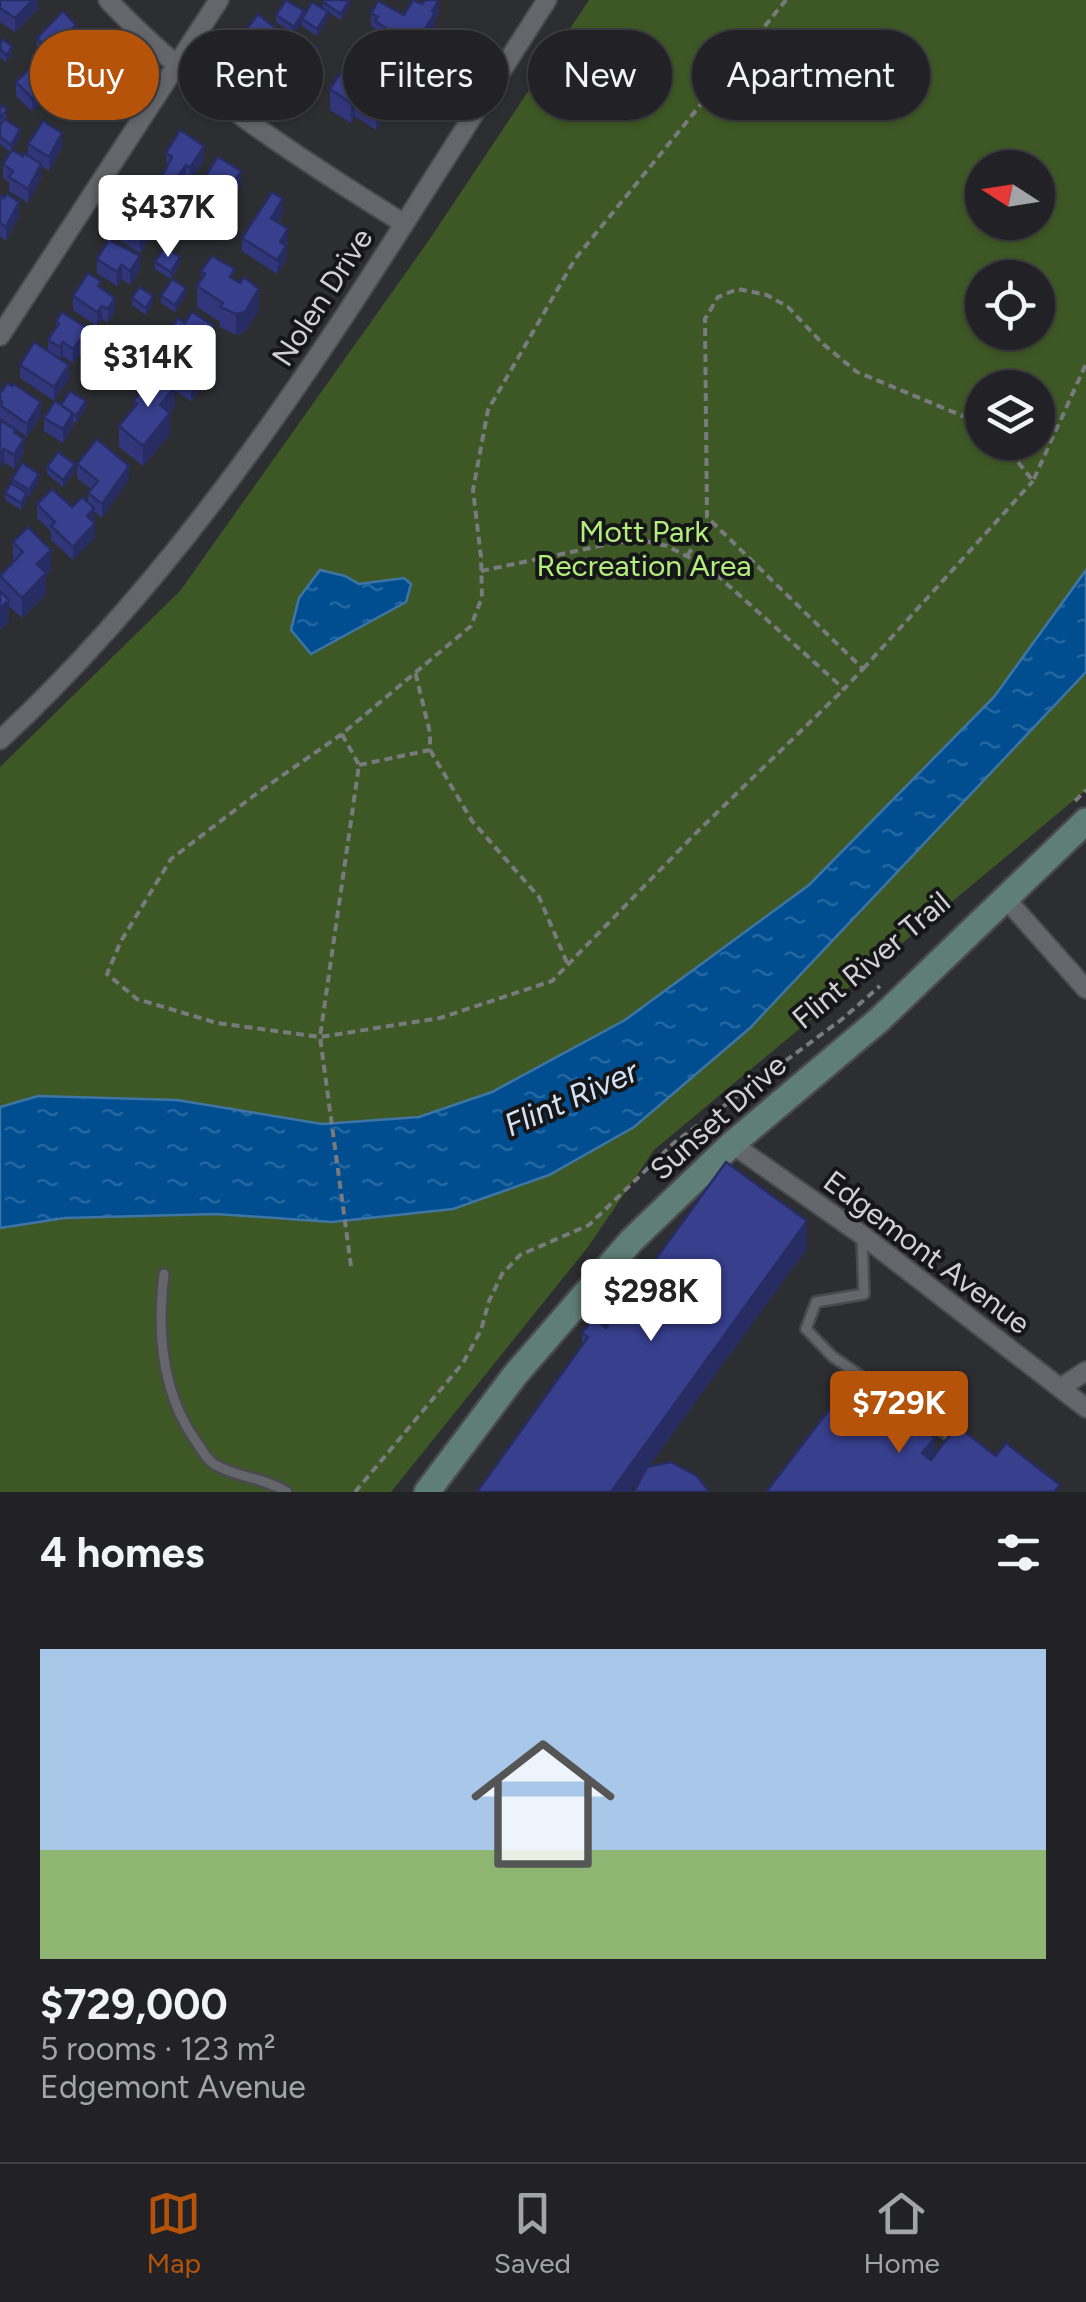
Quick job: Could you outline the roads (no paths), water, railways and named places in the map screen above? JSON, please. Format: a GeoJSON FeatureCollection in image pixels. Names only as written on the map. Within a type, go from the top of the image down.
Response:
{"type":"FeatureCollection","features":[{"type":"Feature","properties":{"kind":"street"},"geometry":{"type":"LineString","coordinates":[[108,0],[176,67],[264,133],[403,224]]}},
{"type":"Feature","properties":{"kind":"street"},"geometry":{"type":"LineString","coordinates":[[0,336],[219,0]]}},
{"type":"Feature","properties":{"kind":"street","name":"Nolen Drive"},"geometry":{"type":"LineString","coordinates":[[0,740],[90,652],[193,532],[266,432],[548,0]]}},
{"type":"Feature","properties":{"kind":"street","name":"Sunset Drive"},"geometry":{"type":"LineString","coordinates":[[427,1492],[516,1375],[631,1241],[732,1144],[879,1020],[1006,899],[1080,812]]}},
{"type":"Feature","properties":{"kind":"street"},"geometry":{"type":"LineString","coordinates":[[1006,899],[1086,989]]}},
{"type":"Feature","properties":{"kind":"street","name":"Edgemont Avenue"},"geometry":{"type":"LineString","coordinates":[[732,1144],[862,1235],[1086,1408]]}},
{"type":"Feature","properties":{"kind":"street"},"geometry":{"type":"LineString","coordinates":[[1062,1387],[1086,1370]]}},
{"type":"Feature","properties":{"kind":"lane"},"geometry":{"type":"LineString","coordinates":[[862,1235],[864,1294],[816,1302],[806,1329],[833,1356],[970,1450]]}},
{"type":"Feature","properties":{"kind":"lane"},"geometry":{"type":"LineString","coordinates":[[164,1274],[159,1313],[162,1348],[170,1390],[190,1432],[211,1462],[232,1472],[268,1480],[287,1492]]}},
{"type":"Feature","properties":{"kind":"water"},"geometry":{"type":"Polygon","coordinates":[[[320,570],[359,584],[404,578],[411,584],[406,602],[311,654],[291,630],[299,598],[320,570]]]}},
{"type":"Feature","properties":{"kind":"water","name":"Flint River"},"geometry":{"type":"Polygon","coordinates":[[[1086,570],[1086,672],[750,1028],[634,1127],[549,1175],[453,1209],[332,1222],[216,1214],[65,1218],[0,1228],[0,1107],[38,1096],[177,1100],[322,1124],[419,1117],[492,1092],[625,1020],[809,885],[994,697],[1086,570]]]}},
{"type":"Feature","properties":{"kind":"park label","name":"Mott Park Recreation Area"},"geometry":{"type":"Point","coordinates":[644,548]}}]}
